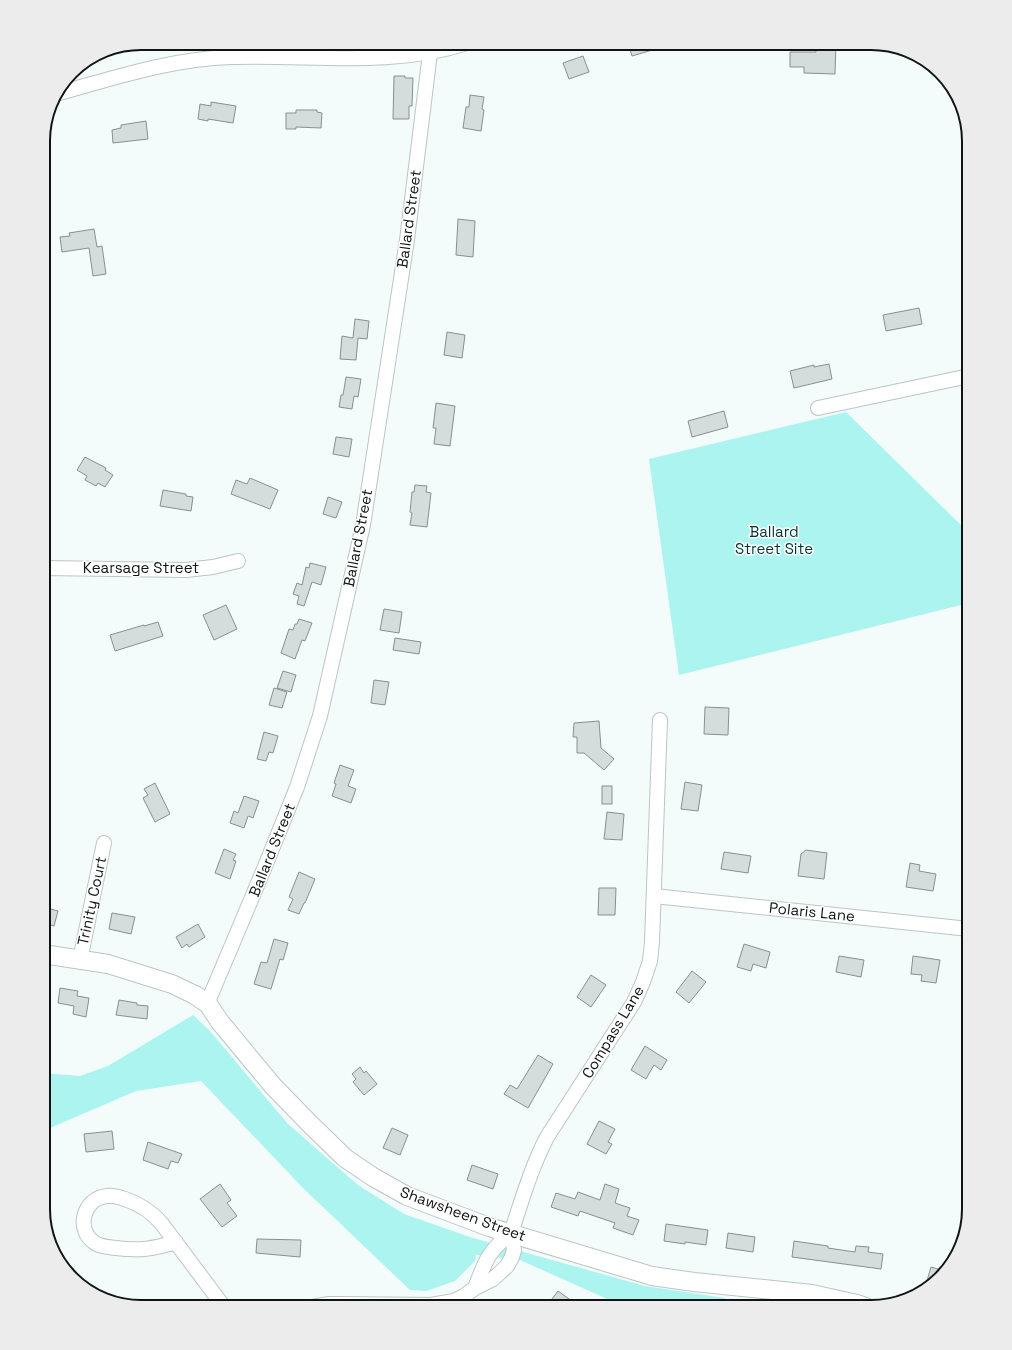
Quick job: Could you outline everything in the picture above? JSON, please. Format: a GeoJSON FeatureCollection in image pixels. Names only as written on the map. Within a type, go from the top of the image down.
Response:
{"type":"FeatureCollection","features":[{"type":"Feature","properties":{"kind":"main road","name":"Shawsheen Street"},"geometry":{"type":"LineString","coordinates":[[50,955],[108,964],[172,984],[195,995],[207,1004],[273,1086],[345,1158],[407,1196],[489,1226],[652,1276],[694,1282],[812,1294],[839,1300]]}},
{"type":"Feature","properties":{"kind":"street"},"geometry":{"type":"LineString","coordinates":[[314,50],[314,57]]}},
{"type":"Feature","properties":{"kind":"street"},"geometry":{"type":"LineString","coordinates":[[65,91],[131,72],[204,59],[231,57],[367,57],[430,53],[441,50]]}},
{"type":"Feature","properties":{"kind":"street","name":"Ballard Street"},"geometry":{"type":"LineString","coordinates":[[207,1004],[297,787],[320,716],[362,525],[407,240],[430,53]]}},
{"type":"Feature","properties":{"kind":"street"},"geometry":{"type":"LineString","coordinates":[[818,408],[962,377]]}},
{"type":"Feature","properties":{"kind":"street","name":"Kearsage Street"},"geometry":{"type":"LineString","coordinates":[[50,568],[186,570],[213,567],[238,561]]}},
{"type":"Feature","properties":{"kind":"street","name":"Compass Lane"},"geometry":{"type":"LineString","coordinates":[[511,1233],[531,1170],[547,1137],[623,1020],[643,982],[650,961],[654,896],[660,720]]}},
{"type":"Feature","properties":{"kind":"street","name":"Trinity Court"},"geometry":{"type":"LineString","coordinates":[[80,960],[104,843]]}},
{"type":"Feature","properties":{"kind":"street","name":"Polaris Lane"},"geometry":{"type":"LineString","coordinates":[[654,896],[962,928]]}},
{"type":"Feature","properties":{"kind":"street"},"geometry":{"type":"LineString","coordinates":[[176,1242],[147,1250],[123,1249],[99,1245],[90,1239],[85,1230],[83,1220],[84,1215],[89,1205],[97,1198],[107,1196],[117,1197],[138,1204],[148,1210],[156,1217],[176,1242],[219,1300]]}},
{"type":"Feature","properties":{"kind":"street"},"geometry":{"type":"LineString","coordinates":[[456,1300],[493,1279],[510,1261],[514,1247],[511,1233],[502,1240],[490,1254],[475,1288]]}},
{"type":"Feature","properties":{"kind":"green space","name":"Ballard Street Site"},"geometry":{"type":"Polygon","coordinates":[[[846,412],[962,526],[962,605],[679,675],[649,459],[846,412]]]}},
{"type":"Feature","properties":{"kind":"green space"},"geometry":{"type":"Polygon","coordinates":[[[193,1015],[211,1032],[288,1124],[358,1185],[404,1214],[470,1237],[645,1286],[725,1298],[725,1300],[609,1300],[520,1260],[476,1255],[475,1261],[455,1281],[426,1291],[410,1290],[303,1188],[201,1081],[136,1091],[50,1128],[50,1074],[80,1076],[108,1066],[193,1015]]]}},
{"type":"Feature","properties":{"kind":"building"},"geometry":{"type":"Polygon","coordinates":[[[630,50],[652,50],[632,56],[630,50]]]}},
{"type":"Feature","properties":{"kind":"building"},"geometry":{"type":"Polygon","coordinates":[[[816,50],[836,50],[835,74],[804,73],[804,67],[790,67],[790,52],[816,52],[816,50]]]}},
{"type":"Feature","properties":{"kind":"building"},"geometry":{"type":"Polygon","coordinates":[[[583,56],[589,72],[569,79],[563,63],[583,56]]]}},
{"type":"Feature","properties":{"kind":"building"},"geometry":{"type":"Polygon","coordinates":[[[394,76],[413,78],[412,106],[409,106],[409,119],[393,119],[394,76]]]}},
{"type":"Feature","properties":{"kind":"building"},"geometry":{"type":"Polygon","coordinates":[[[470,95],[484,97],[481,131],[463,128],[466,107],[469,107],[470,95]]]}},
{"type":"Feature","properties":{"kind":"building"},"geometry":{"type":"Polygon","coordinates":[[[211,102],[236,106],[233,123],[198,119],[200,104],[211,106],[211,102]]]}},
{"type":"Feature","properties":{"kind":"building"},"geometry":{"type":"Polygon","coordinates":[[[296,110],[317,110],[317,112],[322,113],[321,128],[296,127],[296,129],[286,129],[286,113],[296,113],[296,110]]]}},
{"type":"Feature","properties":{"kind":"building"},"geometry":{"type":"Polygon","coordinates":[[[146,121],[148,139],[113,143],[112,130],[121,128],[121,125],[146,121]]]}},
{"type":"Feature","properties":{"kind":"building"},"geometry":{"type":"Polygon","coordinates":[[[458,219],[475,221],[473,257],[456,255],[458,219]]]}},
{"type":"Feature","properties":{"kind":"building"},"geometry":{"type":"Polygon","coordinates":[[[94,229],[97,247],[102,246],[106,274],[93,276],[89,248],[62,252],[60,237],[70,236],[69,233],[94,229]]]}},
{"type":"Feature","properties":{"kind":"building"},"geometry":{"type":"Polygon","coordinates":[[[919,308],[922,324],[886,331],[883,315],[919,308]]]}},
{"type":"Feature","properties":{"kind":"building"},"geometry":{"type":"Polygon","coordinates":[[[355,319],[369,321],[367,339],[358,338],[356,360],[340,359],[342,336],[353,338],[355,319]]]}},
{"type":"Feature","properties":{"kind":"building"},"geometry":{"type":"Polygon","coordinates":[[[447,332],[465,335],[462,358],[444,355],[447,332]]]}},
{"type":"Feature","properties":{"kind":"building"},"geometry":{"type":"Polygon","coordinates":[[[829,364],[832,379],[794,388],[790,371],[814,365],[814,367],[829,364]]]}},
{"type":"Feature","properties":{"kind":"building"},"geometry":{"type":"Polygon","coordinates":[[[346,377],[361,379],[358,397],[354,396],[352,409],[339,407],[346,377]]]}},
{"type":"Feature","properties":{"kind":"building"},"geometry":{"type":"Polygon","coordinates":[[[436,403],[455,406],[450,446],[434,444],[436,428],[433,428],[436,403]]]}},
{"type":"Feature","properties":{"kind":"building"},"geometry":{"type":"Polygon","coordinates":[[[724,411],[728,427],[692,437],[688,421],[724,411]]]}},
{"type":"Feature","properties":{"kind":"building"},"geometry":{"type":"Polygon","coordinates":[[[336,437],[352,439],[349,457],[333,454],[336,437]]]}},
{"type":"Feature","properties":{"kind":"building"},"geometry":{"type":"Polygon","coordinates":[[[85,457],[106,468],[105,470],[113,475],[105,487],[98,483],[96,486],[85,480],[87,476],[77,470],[85,457]]]}},
{"type":"Feature","properties":{"kind":"building"},"geometry":{"type":"Polygon","coordinates":[[[250,478],[278,490],[270,509],[231,494],[236,480],[247,484],[250,478]]]}},
{"type":"Feature","properties":{"kind":"building"},"geometry":{"type":"Polygon","coordinates":[[[415,485],[427,486],[426,492],[431,493],[427,527],[410,525],[412,513],[410,512],[412,492],[414,492],[415,485]]]}},
{"type":"Feature","properties":{"kind":"building"},"geometry":{"type":"Polygon","coordinates":[[[163,490],[186,494],[186,496],[193,497],[191,511],[160,506],[163,490]]]}},
{"type":"Feature","properties":{"kind":"building"},"geometry":{"type":"Polygon","coordinates":[[[328,497],[342,502],[336,518],[323,514],[328,497]]]}},
{"type":"Feature","properties":{"kind":"building"},"geometry":{"type":"Polygon","coordinates":[[[310,563],[326,567],[321,585],[312,582],[304,606],[297,604],[299,596],[293,594],[297,583],[302,585],[306,567],[309,568],[310,563]]]}},
{"type":"Feature","properties":{"kind":"building"},"geometry":{"type":"Polygon","coordinates":[[[226,605],[237,629],[214,640],[203,615],[226,605]]]}},
{"type":"Feature","properties":{"kind":"building"},"geometry":{"type":"Polygon","coordinates":[[[384,609],[402,612],[399,633],[380,630],[384,609]]]}},
{"type":"Feature","properties":{"kind":"building"},"geometry":{"type":"Polygon","coordinates":[[[299,619],[312,623],[305,641],[302,640],[295,659],[281,653],[289,629],[293,630],[299,619]]]}},
{"type":"Feature","properties":{"kind":"building"},"geometry":{"type":"Polygon","coordinates":[[[158,622],[163,636],[115,651],[110,635],[158,622]]]}},
{"type":"Feature","properties":{"kind":"building"},"geometry":{"type":"Polygon","coordinates":[[[395,638],[421,642],[419,654],[393,650],[395,638]]]}},
{"type":"Feature","properties":{"kind":"building"},"geometry":{"type":"Polygon","coordinates":[[[283,671],[296,675],[291,692],[277,688],[283,671]]]}},
{"type":"Feature","properties":{"kind":"building"},"geometry":{"type":"Polygon","coordinates":[[[374,680],[389,682],[385,705],[371,703],[374,680]]]}},
{"type":"Feature","properties":{"kind":"building"},"geometry":{"type":"Polygon","coordinates":[[[274,688],[287,692],[282,708],[269,705],[274,688]]]}},
{"type":"Feature","properties":{"kind":"building"},"geometry":{"type":"Polygon","coordinates":[[[705,707],[729,708],[728,735],[704,734],[705,707]]]}},
{"type":"Feature","properties":{"kind":"building"},"geometry":{"type":"Polygon","coordinates":[[[599,721],[601,748],[614,759],[604,770],[584,753],[577,753],[577,737],[573,737],[574,723],[599,721]]]}},
{"type":"Feature","properties":{"kind":"building"},"geometry":{"type":"Polygon","coordinates":[[[264,732],[278,736],[273,753],[269,752],[266,761],[257,759],[264,732]]]}},
{"type":"Feature","properties":{"kind":"building"},"geometry":{"type":"Polygon","coordinates":[[[340,765],[354,770],[348,786],[356,789],[351,803],[332,796],[336,784],[334,783],[340,765]]]}},
{"type":"Feature","properties":{"kind":"building"},"geometry":{"type":"Polygon","coordinates":[[[685,782],[702,785],[698,811],[681,809],[685,782]]]}},
{"type":"Feature","properties":{"kind":"building"},"geometry":{"type":"Polygon","coordinates":[[[155,783],[170,814],[155,822],[143,798],[148,795],[144,789],[155,783]]]}},
{"type":"Feature","properties":{"kind":"building"},"geometry":{"type":"Polygon","coordinates":[[[602,786],[612,786],[612,804],[602,804],[602,786]]]}},
{"type":"Feature","properties":{"kind":"building"},"geometry":{"type":"Polygon","coordinates":[[[244,796],[259,801],[253,818],[248,816],[244,828],[230,823],[234,811],[238,813],[244,796]]]}},
{"type":"Feature","properties":{"kind":"building"},"geometry":{"type":"Polygon","coordinates":[[[607,812],[624,814],[622,840],[604,839],[607,812]]]}},
{"type":"Feature","properties":{"kind":"building"},"geometry":{"type":"Polygon","coordinates":[[[224,849],[236,854],[233,860],[236,861],[230,879],[215,873],[224,849]]]}},
{"type":"Feature","properties":{"kind":"building"},"geometry":{"type":"Polygon","coordinates":[[[806,850],[827,853],[824,879],[798,876],[801,854],[806,850]]]}},
{"type":"Feature","properties":{"kind":"building"},"geometry":{"type":"Polygon","coordinates":[[[724,852],[751,856],[748,873],[721,869],[724,852]]]}},
{"type":"Feature","properties":{"kind":"building"},"geometry":{"type":"Polygon","coordinates":[[[910,863],[920,865],[919,871],[936,874],[933,891],[906,887],[910,863]]]}},
{"type":"Feature","properties":{"kind":"building"},"geometry":{"type":"Polygon","coordinates":[[[299,872],[315,879],[299,914],[288,910],[293,899],[289,897],[299,872]]]}},
{"type":"Feature","properties":{"kind":"building"},"geometry":{"type":"Polygon","coordinates":[[[599,888],[616,888],[615,915],[598,915],[599,888]]]}},
{"type":"Feature","properties":{"kind":"building"},"geometry":{"type":"Polygon","coordinates":[[[50,909],[58,911],[54,926],[50,925],[50,909]]]}},
{"type":"Feature","properties":{"kind":"building"},"geometry":{"type":"Polygon","coordinates":[[[112,913],[135,917],[131,934],[109,929],[112,913]]]}},
{"type":"Feature","properties":{"kind":"building"},"geometry":{"type":"Polygon","coordinates":[[[198,924],[205,937],[189,947],[187,944],[182,948],[176,937],[198,924]]]}},
{"type":"Feature","properties":{"kind":"building"},"geometry":{"type":"Polygon","coordinates":[[[274,939],[288,943],[283,960],[280,959],[271,989],[254,984],[261,962],[267,963],[274,939]]]}},
{"type":"Feature","properties":{"kind":"building"},"geometry":{"type":"Polygon","coordinates":[[[744,944],[770,952],[766,968],[753,964],[751,971],[737,967],[744,944]]]}},
{"type":"Feature","properties":{"kind":"building"},"geometry":{"type":"Polygon","coordinates":[[[839,956],[864,960],[861,977],[836,972],[839,956]]]}},
{"type":"Feature","properties":{"kind":"building"},"geometry":{"type":"Polygon","coordinates":[[[913,956],[940,960],[936,983],[921,981],[922,975],[911,974],[913,956]]]}},
{"type":"Feature","properties":{"kind":"building"},"geometry":{"type":"Polygon","coordinates":[[[692,971],[706,982],[689,1003],[676,992],[692,971]]]}},
{"type":"Feature","properties":{"kind":"building"},"geometry":{"type":"Polygon","coordinates":[[[591,975],[606,985],[591,1007],[577,997],[591,975]]]}},
{"type":"Feature","properties":{"kind":"building"},"geometry":{"type":"Polygon","coordinates":[[[60,988],[78,991],[77,996],[89,998],[86,1017],[73,1014],[74,1006],[58,1003],[60,988]]]}},
{"type":"Feature","properties":{"kind":"building"},"geometry":{"type":"Polygon","coordinates":[[[119,1000],[137,1003],[137,1005],[148,1006],[147,1019],[116,1015],[119,1000]]]}},
{"type":"Feature","properties":{"kind":"building"},"geometry":{"type":"Polygon","coordinates":[[[645,1046],[667,1060],[661,1070],[654,1065],[646,1079],[631,1070],[645,1046]]]}},
{"type":"Feature","properties":{"kind":"building"},"geometry":{"type":"Polygon","coordinates":[[[538,1055],[553,1064],[528,1108],[504,1094],[510,1085],[517,1089],[538,1055]]]}},
{"type":"Feature","properties":{"kind":"building"},"geometry":{"type":"Polygon","coordinates":[[[360,1067],[364,1073],[366,1071],[377,1084],[364,1095],[353,1082],[356,1079],[352,1074],[360,1067]]]}},
{"type":"Feature","properties":{"kind":"building"},"geometry":{"type":"Polygon","coordinates":[[[599,1121],[615,1129],[608,1142],[612,1144],[606,1154],[587,1144],[599,1121]]]}},
{"type":"Feature","properties":{"kind":"building"},"geometry":{"type":"Polygon","coordinates":[[[392,1128],[408,1135],[400,1155],[383,1148],[392,1128]]]}},
{"type":"Feature","properties":{"kind":"building"},"geometry":{"type":"Polygon","coordinates":[[[112,1131],[114,1149],[86,1152],[84,1134],[112,1131]]]}},
{"type":"Feature","properties":{"kind":"building"},"geometry":{"type":"Polygon","coordinates":[[[148,1142],[182,1154],[178,1163],[171,1161],[168,1169],[143,1160],[148,1142]]]}},
{"type":"Feature","properties":{"kind":"building"},"geometry":{"type":"Polygon","coordinates":[[[472,1165],[498,1174],[493,1189],[467,1180],[472,1165]]]}},
{"type":"Feature","properties":{"kind":"building"},"geometry":{"type":"Polygon","coordinates":[[[220,1184],[231,1200],[227,1203],[237,1216],[222,1227],[200,1199],[220,1184]]]}},
{"type":"Feature","properties":{"kind":"building"},"geometry":{"type":"Polygon","coordinates":[[[605,1184],[619,1189],[615,1203],[630,1208],[627,1216],[639,1220],[633,1235],[613,1228],[615,1223],[580,1211],[578,1216],[551,1207],[556,1193],[575,1199],[578,1192],[600,1200],[605,1184]]]}},
{"type":"Feature","properties":{"kind":"building"},"geometry":{"type":"Polygon","coordinates":[[[666,1224],[708,1230],[706,1245],[664,1241],[666,1224]]]}},
{"type":"Feature","properties":{"kind":"building"},"geometry":{"type":"Polygon","coordinates":[[[728,1233],[755,1237],[753,1252],[726,1248],[728,1233]]]}},
{"type":"Feature","properties":{"kind":"building"},"geometry":{"type":"Polygon","coordinates":[[[257,1239],[301,1240],[300,1257],[256,1253],[257,1239]]]}},
{"type":"Feature","properties":{"kind":"building"},"geometry":{"type":"Polygon","coordinates":[[[794,1241],[855,1252],[856,1246],[869,1247],[868,1252],[883,1254],[881,1269],[792,1257],[794,1241]]]}},
{"type":"Feature","properties":{"kind":"building"},"geometry":{"type":"Polygon","coordinates":[[[931,1267],[939,1269],[931,1277],[927,1280],[931,1267]]]}},
{"type":"Feature","properties":{"kind":"building"},"geometry":{"type":"Polygon","coordinates":[[[558,1291],[570,1300],[551,1300],[558,1291]]]}}]}
